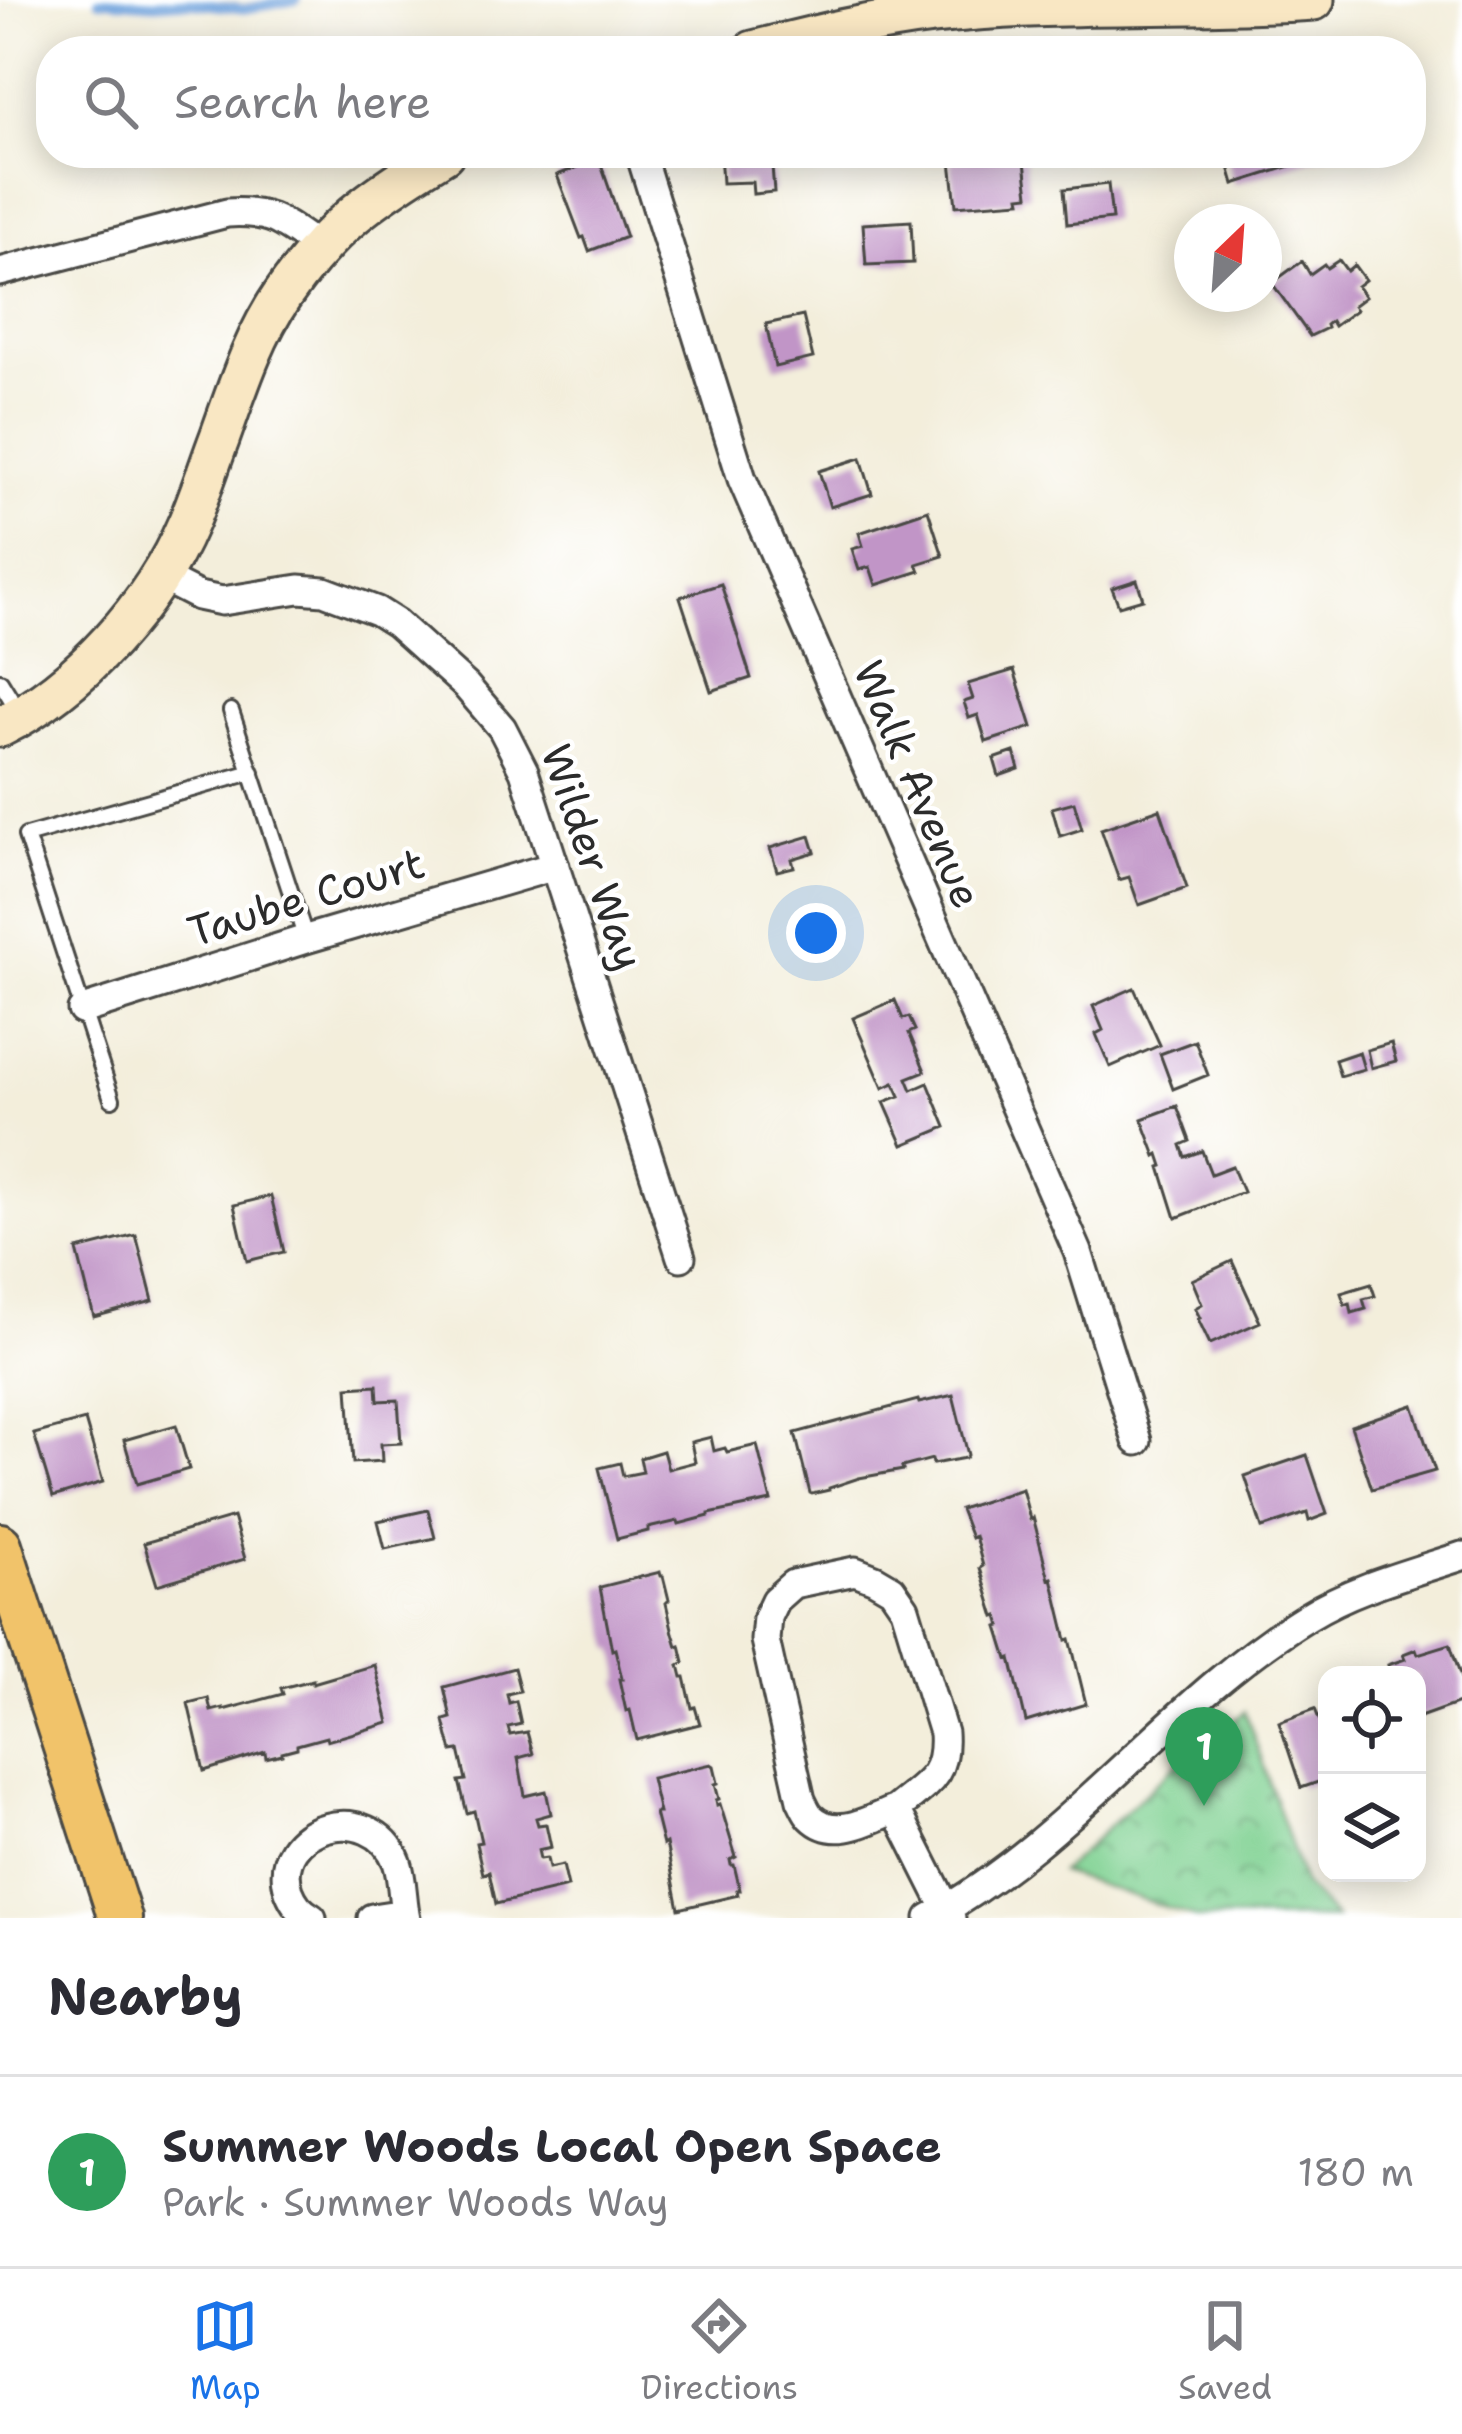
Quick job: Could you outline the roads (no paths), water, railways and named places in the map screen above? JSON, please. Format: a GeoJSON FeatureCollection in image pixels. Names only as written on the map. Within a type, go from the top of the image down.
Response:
{"type":"FeatureCollection","features":[{"type":"Feature","properties":{"kind":"main road"},"geometry":{"type":"LineString","coordinates":[[0,1545],[120,1918]]}},
{"type":"Feature","properties":{"kind":"street"},"geometry":{"type":"LineString","coordinates":[[815,36],[937,14],[1066,5],[1314,0]]}},
{"type":"Feature","properties":{"kind":"street"},"geometry":{"type":"LineString","coordinates":[[11,722],[104,649],[160,578],[188,525],[247,362],[279,300],[318,247],[357,209],[421,168]]}},
{"type":"Feature","properties":{"kind":"street","name":"Walk Avenue"},"geometry":{"type":"LineString","coordinates":[[645,168],[742,479],[1078,1252],[1137,1441]]}},
{"type":"Feature","properties":{"kind":"street"},"geometry":{"type":"LineString","coordinates":[[0,272],[227,213],[272,215],[318,247]]}},
{"type":"Feature","properties":{"kind":"street","name":"Wilder Way"},"geometry":{"type":"LineString","coordinates":[[160,578],[198,596],[222,601],[298,589],[324,591],[365,605],[396,622],[466,686],[502,728],[524,772],[681,1257]]}},
{"type":"Feature","properties":{"kind":"street","name":"Taube Court"},"geometry":{"type":"LineString","coordinates":[[82,1010],[555,866]]}},
{"type":"Feature","properties":{"kind":"street"},"geometry":{"type":"LineString","coordinates":[[896,1809],[942,1915],[1054,1832],[1210,1687],[1311,1613],[1462,1556]]}},
{"type":"Feature","properties":{"kind":"street"},"geometry":{"type":"LineString","coordinates":[[855,1571],[892,1589],[905,1608],[943,1733],[944,1752],[931,1780],[896,1809],[850,1828],[812,1819],[801,1800],[765,1640],[767,1617],[775,1600],[794,1584],[855,1571]]}},
{"type":"Feature","properties":{"kind":"street"},"geometry":{"type":"LineString","coordinates":[[312,1918],[293,1903],[286,1881],[288,1862],[299,1843],[318,1829],[341,1824],[361,1826],[382,1839],[397,1862],[405,1915],[372,1918]]}},
{"type":"Feature","properties":{"kind":"lane"},"geometry":{"type":"LineString","coordinates":[[0,681],[11,722]]}},
{"type":"Feature","properties":{"kind":"lane"},"geometry":{"type":"LineString","coordinates":[[231,711],[306,939]]}},
{"type":"Feature","properties":{"kind":"lane"},"geometry":{"type":"LineString","coordinates":[[112,1100],[26,836],[252,772]]}},
{"type":"Feature","properties":{"kind":"waterway"},"geometry":{"type":"LineString","coordinates":[[99,0],[244,9],[296,0]]}},
{"type":"Feature","properties":{"kind":"place","name":"Summer Woods Local Open Space"},"geometry":{"type":"Point","coordinates":[1204,1806]}}]}
